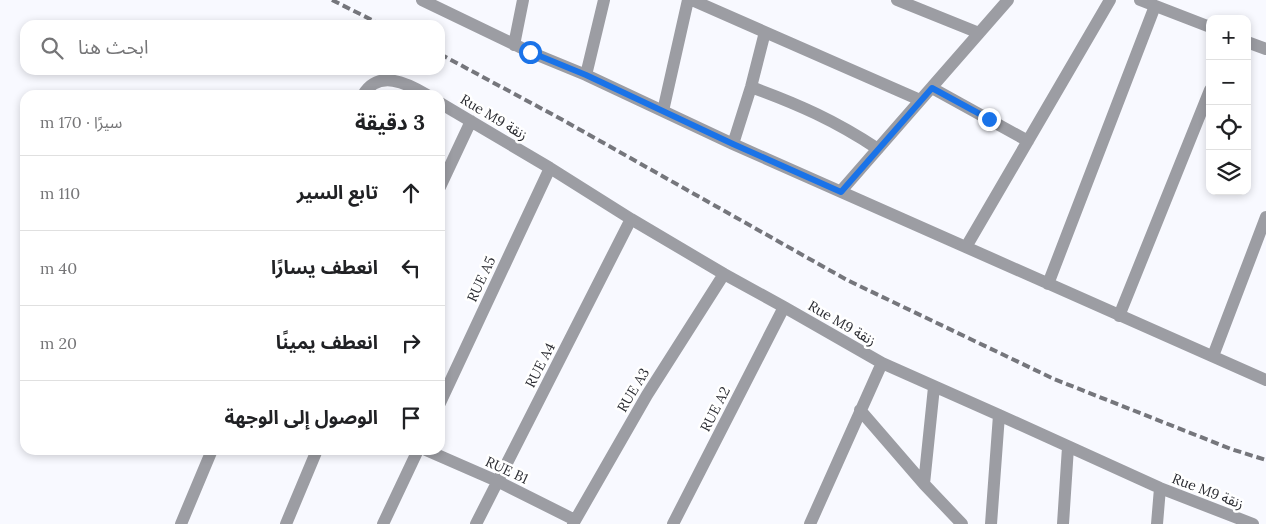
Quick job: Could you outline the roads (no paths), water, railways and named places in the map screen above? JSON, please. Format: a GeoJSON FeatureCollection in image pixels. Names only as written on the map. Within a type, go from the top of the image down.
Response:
{"type":"FeatureCollection","features":[{"type":"Feature","properties":{"kind":"street"},"geometry":{"type":"LineString","coordinates":[[514,45],[523,0]]}},
{"type":"Feature","properties":{"kind":"street"},"geometry":{"type":"LineString","coordinates":[[586,75],[604,0]]}},
{"type":"Feature","properties":{"kind":"street"},"geometry":{"type":"LineString","coordinates":[[662,111],[688,0]]}},
{"type":"Feature","properties":{"kind":"street"},"geometry":{"type":"LineString","coordinates":[[692,0],[920,100]]}},
{"type":"Feature","properties":{"kind":"street"},"geometry":{"type":"LineString","coordinates":[[897,0],[979,33]]}},
{"type":"Feature","properties":{"kind":"street"},"geometry":{"type":"LineString","coordinates":[[841,192],[1008,0]]}},
{"type":"Feature","properties":{"kind":"street"},"geometry":{"type":"LineString","coordinates":[[966,247],[1110,0]]}},
{"type":"Feature","properties":{"kind":"street"},"geometry":{"type":"LineString","coordinates":[[1140,0],[1206,25]]}},
{"type":"Feature","properties":{"kind":"street"},"geometry":{"type":"LineString","coordinates":[[427,1],[514,45],[586,75],[733,144],[1266,380]]}},
{"type":"Feature","properties":{"kind":"street"},"geometry":{"type":"LineString","coordinates":[[1048,284],[1155,6]]}},
{"type":"Feature","properties":{"kind":"street"},"geometry":{"type":"LineString","coordinates":[[733,144],[765,32]]}},
{"type":"Feature","properties":{"kind":"street"},"geometry":{"type":"LineString","coordinates":[[1251,43],[1266,49]]}},
{"type":"Feature","properties":{"kind":"street"},"geometry":{"type":"LineString","coordinates":[[367,90],[374,82],[384,80],[414,87],[419,90]]}},
{"type":"Feature","properties":{"kind":"street"},"geometry":{"type":"LineString","coordinates":[[750,87],[785,99],[814,112],[846,129],[878,150]]}},
{"type":"Feature","properties":{"kind":"street"},"geometry":{"type":"LineString","coordinates":[[932,88],[1028,141]]}},
{"type":"Feature","properties":{"kind":"street"},"geometry":{"type":"LineString","coordinates":[[1120,316],[1206,100]]}},
{"type":"Feature","properties":{"kind":"street","name":"Rue M9 زنقة"},"geometry":{"type":"LineString","coordinates":[[445,106],[724,274],[882,363],[1230,520],[1253,524]]}},
{"type":"Feature","properties":{"kind":"street"},"geometry":{"type":"LineString","coordinates":[[445,176],[471,121]]}},
{"type":"Feature","properties":{"kind":"street","name":"RUE A5"},"geometry":{"type":"LineString","coordinates":[[445,392],[550,168]]}},
{"type":"Feature","properties":{"kind":"street"},"geometry":{"type":"LineString","coordinates":[[1212,356],[1266,217]]}},
{"type":"Feature","properties":{"kind":"street","name":"RUE A4"},"geometry":{"type":"LineString","coordinates":[[476,524],[631,219]]}},
{"type":"Feature","properties":{"kind":"street","name":"RUE A3"},"geometry":{"type":"LineString","coordinates":[[574,522],[647,395],[724,274]]}},
{"type":"Feature","properties":{"kind":"street","name":"RUE A2"},"geometry":{"type":"LineString","coordinates":[[673,524],[784,307]]}},
{"type":"Feature","properties":{"kind":"street"},"geometry":{"type":"LineString","coordinates":[[810,524],[882,363]]}},
{"type":"Feature","properties":{"kind":"street"},"geometry":{"type":"LineString","coordinates":[[924,484],[934,387]]}},
{"type":"Feature","properties":{"kind":"street"},"geometry":{"type":"LineString","coordinates":[[860,410],[924,484],[962,524]]}},
{"type":"Feature","properties":{"kind":"street"},"geometry":{"type":"LineString","coordinates":[[991,524],[999,415]]}},
{"type":"Feature","properties":{"kind":"street"},"geometry":{"type":"LineString","coordinates":[[1063,524],[1068,447]]}},
{"type":"Feature","properties":{"kind":"street"},"geometry":{"type":"LineString","coordinates":[[181,524],[210,455]]}},
{"type":"Feature","properties":{"kind":"street"},"geometry":{"type":"LineString","coordinates":[[286,524],[315,455]]}},
{"type":"Feature","properties":{"kind":"street"},"geometry":{"type":"LineString","coordinates":[[383,524],[416,455]]}},
{"type":"Feature","properties":{"kind":"street","name":"RUE B1"},"geometry":{"type":"LineString","coordinates":[[437,455],[497,481],[574,522]]}},
{"type":"Feature","properties":{"kind":"street"},"geometry":{"type":"LineString","coordinates":[[1157,524],[1160,488]]}},
{"type":"Feature","properties":{"kind":"railway"},"geometry":{"type":"LineString","coordinates":[[332,0],[372,20]]}},
{"type":"Feature","properties":{"kind":"railway"},"geometry":{"type":"LineString","coordinates":[[445,57],[561,119],[847,280],[1054,379],[1231,449],[1266,460]]}}]}
